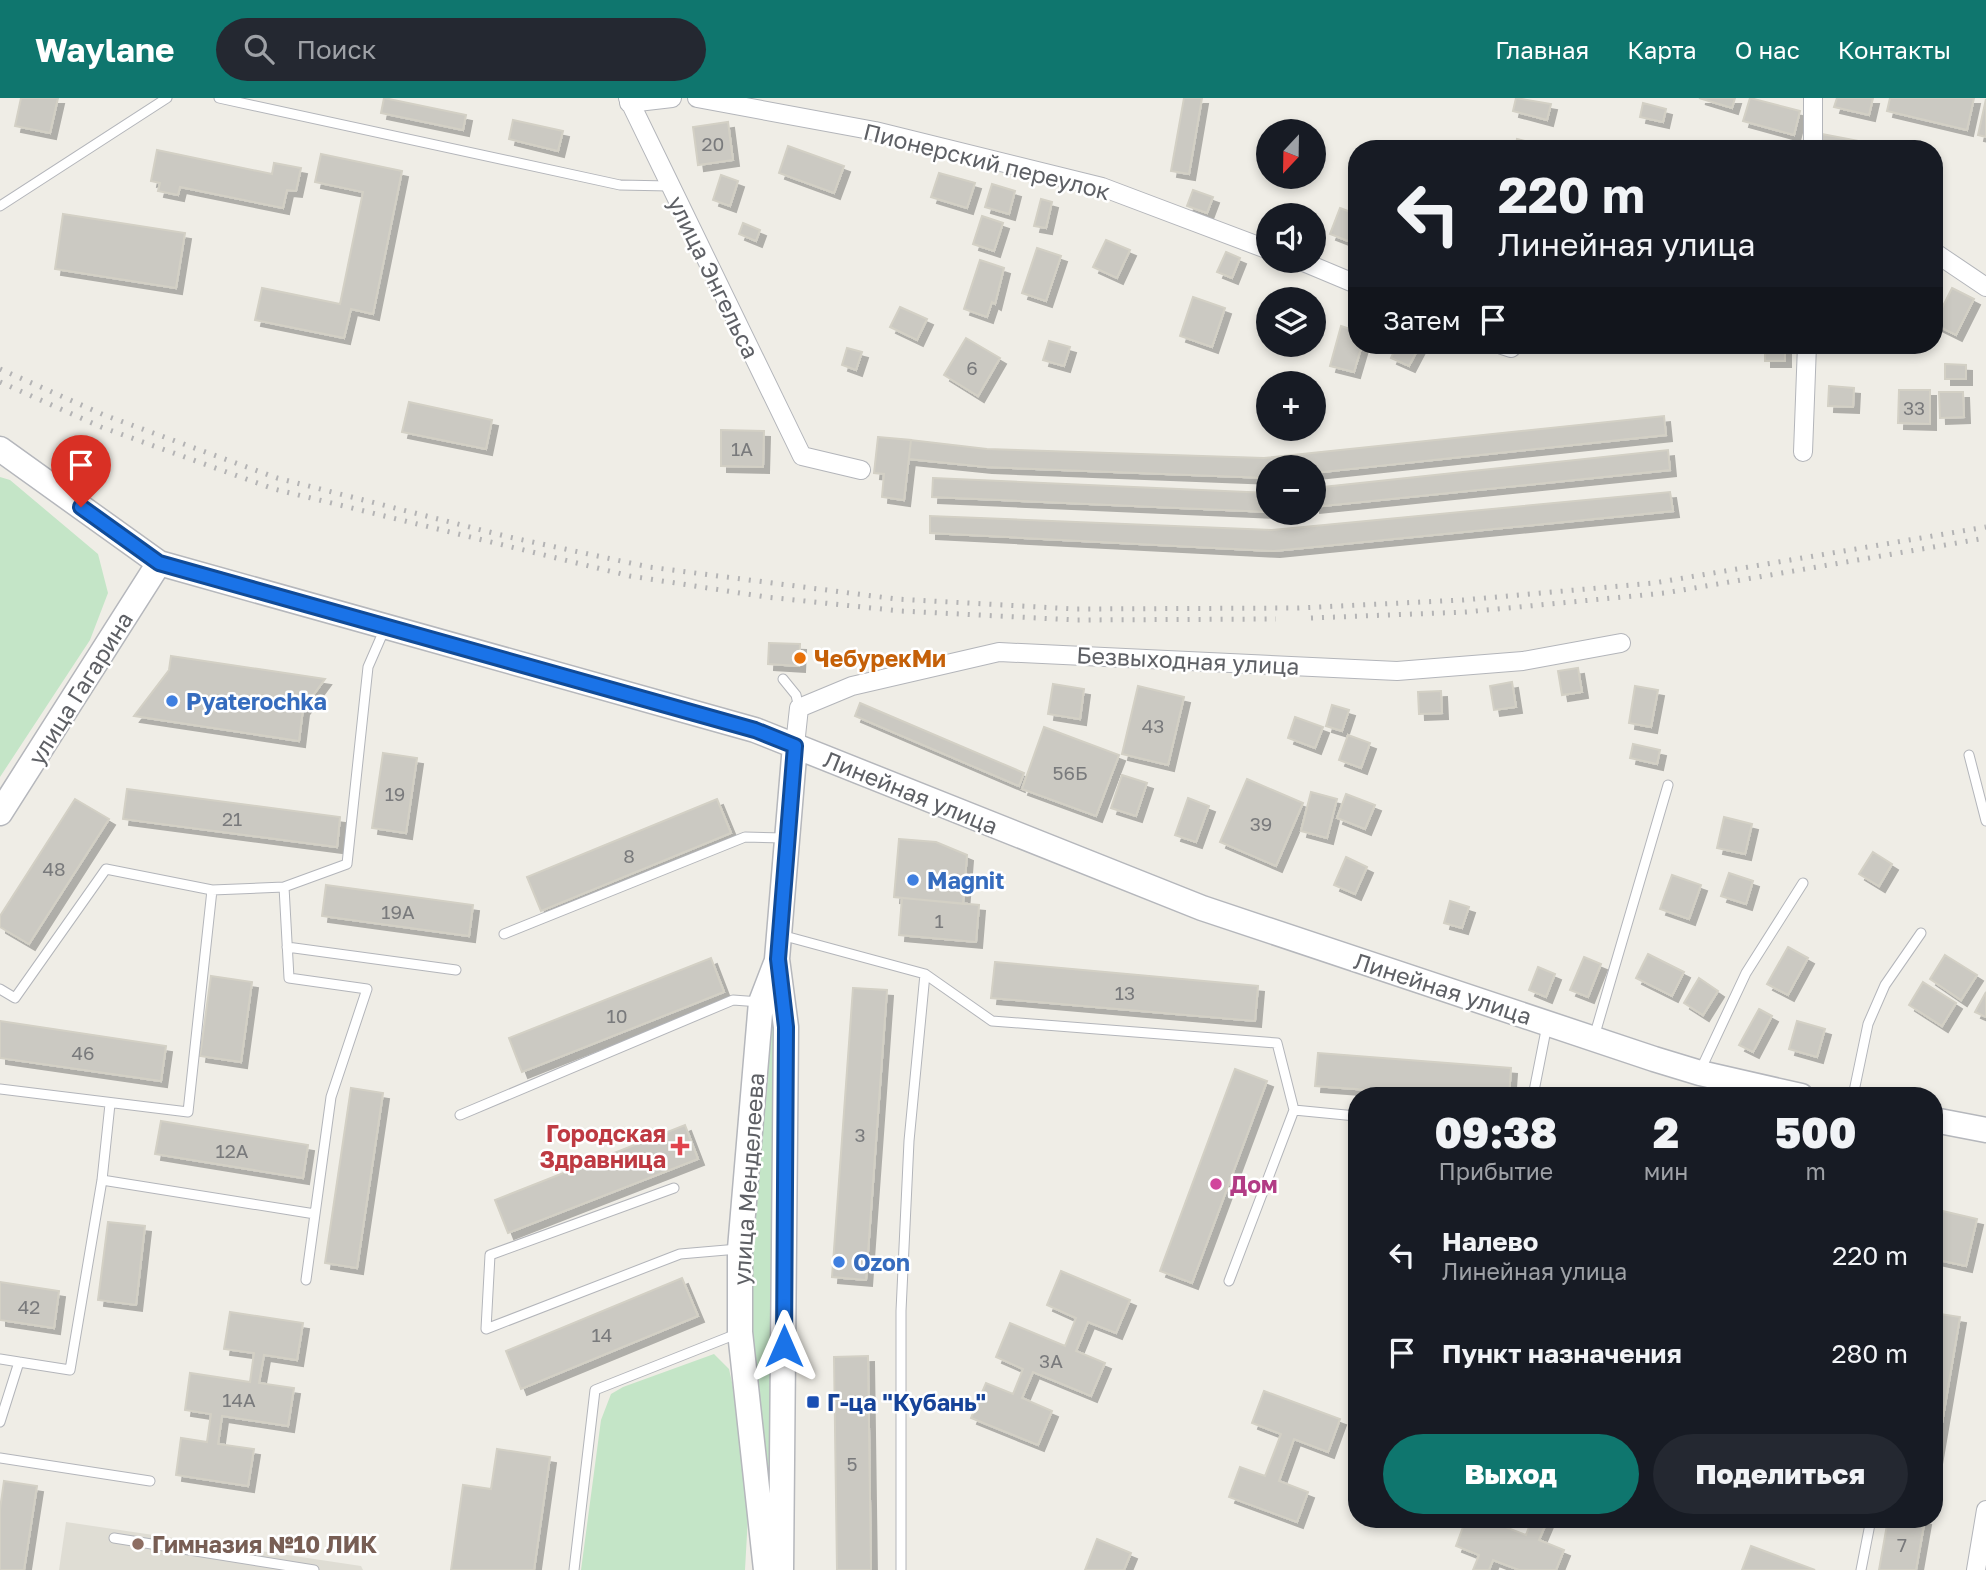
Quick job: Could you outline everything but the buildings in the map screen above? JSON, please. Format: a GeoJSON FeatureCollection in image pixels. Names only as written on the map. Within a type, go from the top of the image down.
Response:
{"type":"FeatureCollection","features":[{"type":"Feature","properties":{"kind":"main road","name":"Линейная улица"},"geometry":{"type":"LineString","coordinates":[[0,449],[159,563],[755,730],[1202,908],[1593,1039],[1700,1073],[1761,1087]]}},
{"type":"Feature","properties":{"kind":"main road","name":"улица Гагарина"},"geometry":{"type":"LineString","coordinates":[[0,813],[159,563]]}},
{"type":"Feature","properties":{"kind":"main road","name":"улица Менделеева"},"geometry":{"type":"LineString","coordinates":[[781,1570],[785,1477],[786,1027],[778,946],[795,746]]}},
{"type":"Feature","properties":{"kind":"main road","name":"улица Менделеева"},"geometry":{"type":"LineString","coordinates":[[766,1570],[740,1332],[740,1249],[761,1002],[778,946]]}},
{"type":"Feature","properties":{"kind":"main road"},"geometry":{"type":"LineString","coordinates":[[1943,1121],[1986,1130]]}},
{"type":"Feature","properties":{"kind":"street"},"geometry":{"type":"LineString","coordinates":[[628,101],[672,98]]}},
{"type":"Feature","properties":{"kind":"street","name":"Пионерский переулок"},"geometry":{"type":"LineString","coordinates":[[697,98],[875,131],[1102,187],[1256,245]]}},
{"type":"Feature","properties":{"kind":"street"},"geometry":{"type":"LineString","coordinates":[[1813,98],[1813,140]]}},
{"type":"Feature","properties":{"kind":"street","name":"улица Энгельса"},"geometry":{"type":"LineString","coordinates":[[628,101],[802,456],[861,470]]}},
{"type":"Feature","properties":{"kind":"street"},"geometry":{"type":"LineString","coordinates":[[1943,258],[1986,287]]}},
{"type":"Feature","properties":{"kind":"street"},"geometry":{"type":"LineString","coordinates":[[1326,271],[1348,281]]}},
{"type":"Feature","properties":{"kind":"street"},"geometry":{"type":"LineString","coordinates":[[1803,452],[1807,354]]}},
{"type":"Feature","properties":{"kind":"street","name":"Безвыходная улица"},"geometry":{"type":"LineString","coordinates":[[799,708],[852,686],[999,652],[1397,671],[1523,661],[1621,643]]}},
{"type":"Feature","properties":{"kind":"street"},"geometry":{"type":"LineString","coordinates":[[795,746],[799,708]]}},
{"type":"Feature","properties":{"kind":"street"},"geometry":{"type":"LineString","coordinates":[[1976,1570],[1986,1510]]}},
{"type":"Feature","properties":{"kind":"lane"},"geometry":{"type":"LineString","coordinates":[[0,206],[167,98]]}},
{"type":"Feature","properties":{"kind":"lane"},"geometry":{"type":"LineString","coordinates":[[219,98],[620,185],[669,186]]}},
{"type":"Feature","properties":{"kind":"lane"},"geometry":{"type":"LineString","coordinates":[[0,989],[15,998],[106,869],[212,890],[284,887],[347,864],[368,667],[386,626]]}},
{"type":"Feature","properties":{"kind":"lane"},"geometry":{"type":"LineString","coordinates":[[783,679],[796,695],[799,708]]}},
{"type":"Feature","properties":{"kind":"lane"},"geometry":{"type":"LineString","coordinates":[[1969,755],[1986,821]]}},
{"type":"Feature","properties":{"kind":"lane"},"geometry":{"type":"LineString","coordinates":[[1593,1039],[1668,785]]}},
{"type":"Feature","properties":{"kind":"lane"},"geometry":{"type":"LineString","coordinates":[[504,934],[745,837],[786,838]]}},
{"type":"Feature","properties":{"kind":"lane"},"geometry":{"type":"LineString","coordinates":[[1700,1073],[1746,973],[1803,883]]}},
{"type":"Feature","properties":{"kind":"lane"},"geometry":{"type":"LineString","coordinates":[[284,887],[289,978],[367,989],[331,1097],[306,1280]]}},
{"type":"Feature","properties":{"kind":"lane"},"geometry":{"type":"LineString","coordinates":[[0,1089],[188,1112],[212,890]]}},
{"type":"Feature","properties":{"kind":"lane"},"geometry":{"type":"LineString","coordinates":[[1855,1087],[1868,1024],[1885,985],[1920,933]]}},
{"type":"Feature","properties":{"kind":"lane"},"geometry":{"type":"LineString","coordinates":[[778,946],[925,974],[992,1021],[1277,1043],[1294,1110],[1229,1281]]}},
{"type":"Feature","properties":{"kind":"lane"},"geometry":{"type":"LineString","coordinates":[[287,947],[456,970]]}},
{"type":"Feature","properties":{"kind":"lane"},"geometry":{"type":"LineString","coordinates":[[901,1570],[902,1298],[909,1141],[925,974]]}},
{"type":"Feature","properties":{"kind":"lane"},"geometry":{"type":"LineString","coordinates":[[460,1115],[733,1000],[761,1002]]}},
{"type":"Feature","properties":{"kind":"lane"},"geometry":{"type":"LineString","coordinates":[[1535,1087],[1548,1022]]}},
{"type":"Feature","properties":{"kind":"lane"},"geometry":{"type":"LineString","coordinates":[[0,1359],[70,1370],[102,1180],[110,1104]]}},
{"type":"Feature","properties":{"kind":"lane"},"geometry":{"type":"LineString","coordinates":[[1294,1110],[1348,1115]]}},
{"type":"Feature","properties":{"kind":"lane"},"geometry":{"type":"LineString","coordinates":[[102,1180],[315,1214]]}},
{"type":"Feature","properties":{"kind":"lane"},"geometry":{"type":"LineString","coordinates":[[674,1188],[490,1255],[486,1329],[680,1254],[740,1249]]}},
{"type":"Feature","properties":{"kind":"lane"},"geometry":{"type":"LineString","coordinates":[[574,1570],[595,1390],[740,1332]]}},
{"type":"Feature","properties":{"kind":"lane"},"geometry":{"type":"LineString","coordinates":[[0,1422],[19,1362]]}},
{"type":"Feature","properties":{"kind":"lane"},"geometry":{"type":"LineString","coordinates":[[0,1458],[150,1480]]}},
{"type":"Feature","properties":{"kind":"lane"},"geometry":{"type":"LineString","coordinates":[[1861,1570],[1869,1528]]}},
{"type":"Feature","properties":{"kind":"lane"},"geometry":{"type":"LineString","coordinates":[[114,1538],[314,1570]]}},
{"type":"Feature","properties":{"kind":"shaded area","name":"Гимназия №10 ЛИК"},"geometry":{"type":"Polygon","coordinates":[[[66,1522],[361,1566],[363,1570],[59,1570],[66,1522]]]}},
{"type":"Feature","properties":{"kind":"green space"},"geometry":{"type":"Polygon","coordinates":[[[0,477],[10,480],[98,554],[108,593],[90,640],[0,777],[0,477]]]}},
{"type":"Feature","properties":{"kind":"green space"},"geometry":{"type":"Polygon","coordinates":[[[771,1023],[775,1024],[772,1471],[766,1471],[747,1308],[771,1023]]]}},
{"type":"Feature","properties":{"kind":"green space"},"geometry":{"type":"Polygon","coordinates":[[[714,1354],[729,1369],[749,1498],[745,1570],[581,1570],[601,1420],[611,1394],[623,1387],[714,1354]]]}},
{"type":"Feature","properties":{"kind":"railway"},"geometry":{"type":"LineString","coordinates":[[0,369],[104,415],[277,478],[509,537],[649,567],[896,599],[1075,609],[1298,608],[1463,600],[1654,583],[1986,527]]}},
{"type":"Feature","properties":{"kind":"railway"},"geometry":{"type":"LineString","coordinates":[[0,382],[101,427],[274,489],[630,576],[766,597],[901,611],[1076,620],[1276,619]]}},
{"type":"Feature","properties":{"kind":"railway"},"geometry":{"type":"LineString","coordinates":[[1311,618],[1466,612],[1665,593],[1986,538]]}},
{"type":"Feature","properties":{"kind":"place","name":"ЧебурекМи"},"geometry":{"type":"Point","coordinates":[800,658]}},
{"type":"Feature","properties":{"kind":"place","name":"Pyaterochka"},"geometry":{"type":"Point","coordinates":[172,701]}},
{"type":"Feature","properties":{"kind":"place","name":"Magnit"},"geometry":{"type":"Point","coordinates":[913,880]}},
{"type":"Feature","properties":{"kind":"place","name":"Городская Здравница"},"geometry":{"type":"Point","coordinates":[680,1146]}},
{"type":"Feature","properties":{"kind":"place","name":"Дом"},"geometry":{"type":"Point","coordinates":[1216,1184]}},
{"type":"Feature","properties":{"kind":"place","name":"Ozon"},"geometry":{"type":"Point","coordinates":[839,1262]}},
{"type":"Feature","properties":{"kind":"place","name":"Г-ца \"Кубань\""},"geometry":{"type":"Point","coordinates":[813,1402]}},
{"type":"Feature","properties":{"kind":"place","name":"Гимназия №10 ЛИК"},"geometry":{"type":"Point","coordinates":[138,1544]}},
{"type":"Feature","properties":{"kind":"route"},"geometry":{"type":"LineString","coordinates":[[81,507],[159,563],[755,730],[795,746],[778,959],[786,1027],[784,1346]]}}]}
